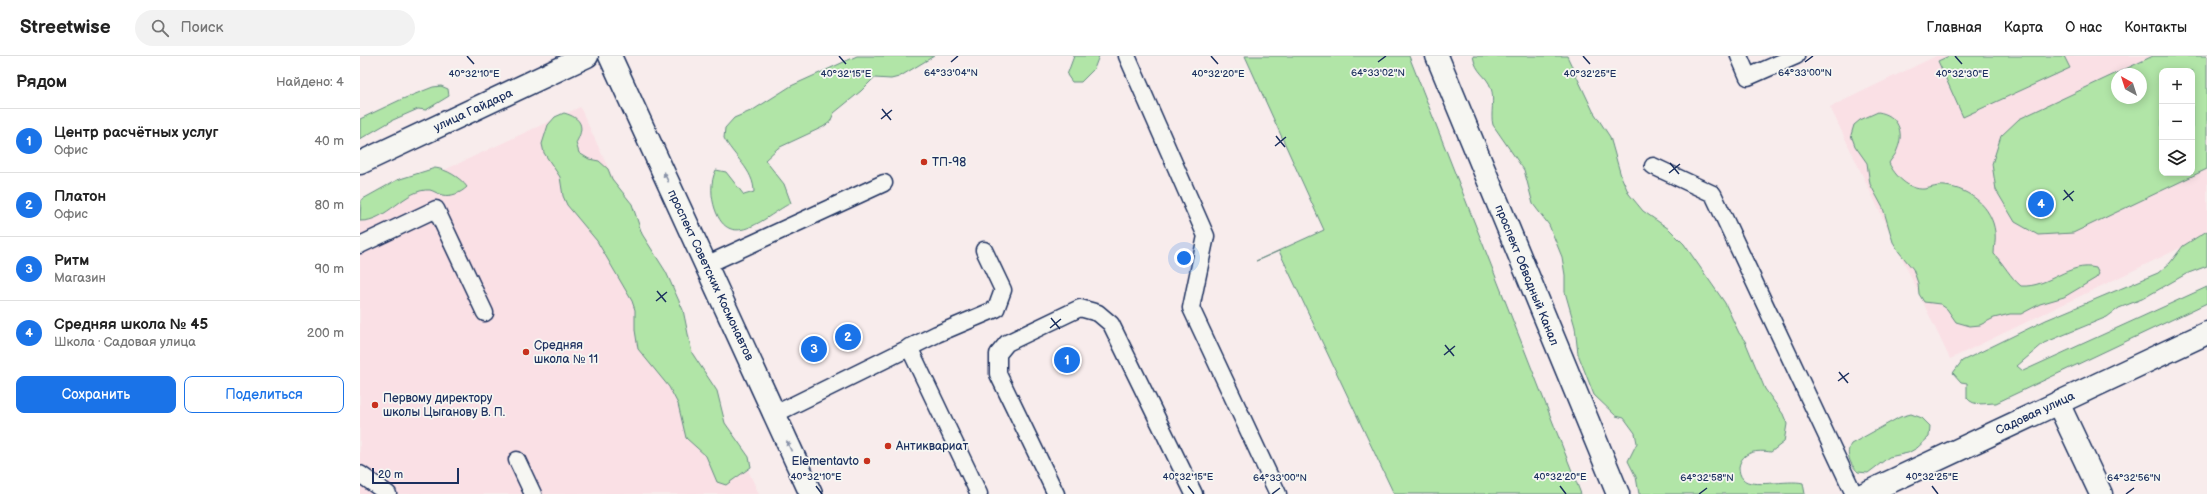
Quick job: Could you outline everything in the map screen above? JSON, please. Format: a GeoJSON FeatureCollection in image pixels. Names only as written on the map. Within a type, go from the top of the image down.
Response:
{"type":"FeatureCollection","features":[{"type":"Feature","properties":{"kind":"main road","name":"улица Гайдара"},"geometry":{"type":"LineString","coordinates":[[360,163],[587,56]]}},
{"type":"Feature","properties":{"kind":"main road","name":"проспект Советских Космонавтов"},"geometry":{"type":"LineString","coordinates":[[610,56],[811,494]]}},
{"type":"Feature","properties":{"kind":"main road","name":"проспект Обводный Канал"},"geometry":{"type":"LineString","coordinates":[[1437,56],[1618,494]]}},
{"type":"Feature","properties":{"kind":"main road","name":"Садовая улица"},"geometry":{"type":"LineString","coordinates":[[1864,494],[2207,333]]}},
{"type":"Feature","properties":{"kind":"main road"},"geometry":{"type":"LineString","coordinates":[[2058,403],[2101,494]]}},
{"type":"Feature","properties":{"kind":"lane"},"geometry":{"type":"LineString","coordinates":[[1127,56],[1206,236],[1190,308],[1278,494]]}},
{"type":"Feature","properties":{"kind":"lane"},"geometry":{"type":"LineString","coordinates":[[1739,56],[1748,77],[1796,56]]}},
{"type":"Feature","properties":{"kind":"lane"},"geometry":{"type":"LineString","coordinates":[[1653,166],[1713,194],[1854,494]]}},
{"type":"Feature","properties":{"kind":"lane"},"geometry":{"type":"LineString","coordinates":[[706,265],[884,183]]}},
{"type":"Feature","properties":{"kind":"lane"},"geometry":{"type":"LineString","coordinates":[[360,244],[436,209],[485,313]]}},
{"type":"Feature","properties":{"kind":"lane"},"geometry":{"type":"LineString","coordinates":[[775,414],[909,347],[996,309],[1004,290],[984,250]]}},
{"type":"Feature","properties":{"kind":"lane"},"geometry":{"type":"LineString","coordinates":[[1056,494],[998,374],[998,354],[1007,343],[1080,308],[1098,313],[1111,324],[1194,494]]}},
{"type":"Feature","properties":{"kind":"lane"},"geometry":{"type":"LineString","coordinates":[[909,347],[979,494]]}},
{"type":"Feature","properties":{"kind":"lane"},"geometry":{"type":"LineString","coordinates":[[517,460],[533,494]]}},
{"type":"Feature","properties":{"kind":"lane"},"geometry":{"type":"LineString","coordinates":[[360,474],[388,494]]}},
{"type":"Feature","properties":{"kind":"shaded area"},"geometry":{"type":"Polygon","coordinates":[[[1936,56],[2207,56],[2207,235],[1950,359],[1830,107],[1936,56]]]}},
{"type":"Feature","properties":{"kind":"shaded area","name":"Средняя школа № 11"},"geometry":{"type":"Polygon","coordinates":[[[580,107],[759,494],[360,494],[360,209],[580,107]]]}},
{"type":"Feature","properties":{"kind":"green space"},"geometry":{"type":"Polygon","coordinates":[[[857,56],[934,56],[899,77],[891,79],[874,78],[861,91],[834,113],[830,122],[823,127],[778,148],[765,160],[784,184],[791,203],[761,222],[750,227],[740,230],[730,229],[722,222],[715,209],[712,195],[712,184],[716,170],[726,172],[744,195],[754,192],[751,177],[724,138],[725,128],[734,118],[753,110],[791,86],[857,56]]]}},
{"type":"Feature","properties":{"kind":"green space"},"geometry":{"type":"Polygon","coordinates":[[[1074,56],[1099,56],[1094,69],[1081,82],[1072,82],[1067,75],[1074,56]]]}},
{"type":"Feature","properties":{"kind":"green space"},"geometry":{"type":"Polygon","coordinates":[[[1245,56],[1409,56],[1581,494],[1394,494],[1279,251],[1256,261],[1324,230],[1245,56]]]}},
{"type":"Feature","properties":{"kind":"green space"},"geometry":{"type":"Polygon","coordinates":[[[1473,56],[1567,56],[1593,111],[1610,137],[1621,176],[1629,194],[1643,211],[1669,229],[1684,244],[1725,303],[1739,333],[1745,341],[1765,389],[1783,414],[1787,424],[1784,442],[1771,452],[1761,451],[1751,453],[1743,458],[1739,467],[1741,476],[1747,482],[1762,484],[1788,482],[1803,483],[1805,494],[1639,494],[1636,477],[1628,461],[1637,443],[1635,433],[1624,418],[1616,416],[1594,395],[1578,354],[1575,327],[1565,292],[1565,275],[1562,257],[1549,225],[1533,204],[1524,170],[1493,125],[1493,97],[1491,88],[1487,80],[1479,71],[1474,62],[1473,56]]]}},
{"type":"Feature","properties":{"kind":"green space"},"geometry":{"type":"Polygon","coordinates":[[[1949,56],[2064,56],[2070,68],[1963,117],[1938,61],[1949,56]]]}},
{"type":"Feature","properties":{"kind":"green space"},"geometry":{"type":"Polygon","coordinates":[[[2153,56],[2207,56],[2207,169],[2195,175],[2195,68],[2159,68],[2159,176],[2192,176],[2073,233],[2038,235],[2015,222],[1996,190],[1992,164],[2001,136],[2019,119],[2111,76],[2111,104],[2147,104],[2147,68],[2127,68],[2153,56]]]}},
{"type":"Feature","properties":{"kind":"green space"},"geometry":{"type":"Polygon","coordinates":[[[441,86],[448,89],[449,96],[426,110],[418,109],[393,120],[360,139],[360,119],[400,100],[433,87],[441,86]]]}},
{"type":"Feature","properties":{"kind":"green space"},"geometry":{"type":"Polygon","coordinates":[[[1878,112],[1891,117],[1898,125],[1900,131],[1899,143],[1895,155],[1889,163],[1895,173],[1908,185],[1918,189],[1937,186],[1954,188],[1971,195],[1978,201],[1984,207],[1993,223],[1995,232],[1994,254],[2021,286],[2031,286],[2041,283],[2077,268],[2096,268],[2099,274],[2096,278],[2064,297],[2040,304],[2021,314],[2010,314],[1994,318],[1980,325],[1970,326],[1956,322],[1947,309],[1940,304],[1924,302],[1919,294],[1918,283],[1913,269],[1893,242],[1883,208],[1870,184],[1867,163],[1855,146],[1851,135],[1854,125],[1860,120],[1878,112]]]}},
{"type":"Feature","properties":{"kind":"green space"},"geometry":{"type":"Polygon","coordinates":[[[564,113],[578,120],[580,124],[581,128],[576,143],[579,153],[589,159],[599,161],[608,169],[612,179],[632,204],[642,234],[666,272],[683,310],[692,353],[717,391],[725,423],[749,457],[751,467],[726,485],[717,482],[706,456],[686,438],[678,404],[669,387],[638,349],[635,330],[635,310],[632,301],[597,241],[567,205],[563,196],[560,177],[544,153],[542,144],[548,125],[555,117],[564,113]]]}},
{"type":"Feature","properties":{"kind":"green space"},"geometry":{"type":"Polygon","coordinates":[[[435,168],[453,174],[467,187],[459,193],[452,195],[442,195],[430,190],[421,191],[412,194],[379,216],[370,220],[360,221],[361,200],[397,180],[435,168]]]}},
{"type":"Feature","properties":{"kind":"green space"},"geometry":{"type":"Polygon","coordinates":[[[2207,231],[2207,266],[2186,274],[2142,299],[2119,308],[2107,317],[2044,343],[2017,366],[2023,371],[2207,287],[2207,303],[1996,403],[1976,404],[1967,398],[1967,383],[1961,382],[1953,373],[1962,361],[2046,320],[2158,273],[2170,263],[2183,246],[2207,231]]]}},
{"type":"Feature","properties":{"kind":"green space"},"geometry":{"type":"Polygon","coordinates":[[[1911,414],[1922,418],[1930,426],[1929,437],[1917,448],[1908,453],[1889,457],[1868,473],[1858,472],[1853,466],[1848,455],[1851,444],[1900,417],[1911,414]]]}},
{"type":"Feature","properties":{"kind":"place","name":"ТП-98"},"geometry":{"type":"Point","coordinates":[924,162]}},
{"type":"Feature","properties":{"kind":"place","name":"Средняя школа № 45"},"geometry":{"type":"Point","coordinates":[2041,204]}},
{"type":"Feature","properties":{"kind":"place","name":"Платон"},"geometry":{"type":"Point","coordinates":[848,337]}},
{"type":"Feature","properties":{"kind":"place","name":"Ритм"},"geometry":{"type":"Point","coordinates":[814,349]}},
{"type":"Feature","properties":{"kind":"place","name":"Средняя школа № 11"},"geometry":{"type":"Point","coordinates":[526,352]}},
{"type":"Feature","properties":{"kind":"place","name":"Центр расчётных услуг"},"geometry":{"type":"Point","coordinates":[1067,360]}},
{"type":"Feature","properties":{"kind":"place","name":"Первому директору школы Цыганову В. П."},"geometry":{"type":"Point","coordinates":[375,405]}},
{"type":"Feature","properties":{"kind":"place","name":"Антиквариат"},"geometry":{"type":"Point","coordinates":[888,446]}},
{"type":"Feature","properties":{"kind":"place","name":"Elementavto"},"geometry":{"type":"Point","coordinates":[867,461]}}]}
